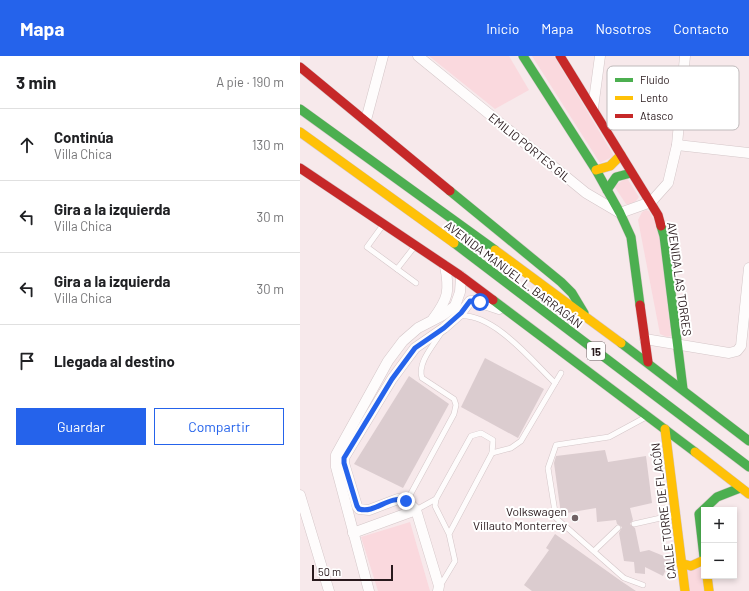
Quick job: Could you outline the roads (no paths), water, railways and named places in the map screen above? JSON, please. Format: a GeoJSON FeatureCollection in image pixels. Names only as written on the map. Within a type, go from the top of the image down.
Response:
{"type":"FeatureCollection","features":[{"type":"Feature","properties":{"kind":"main road"},"geometry":{"type":"LineString","coordinates":[[523,56],[596,170],[620,212],[631,237],[634,250],[648,362]]}},
{"type":"Feature","properties":{"kind":"main road","name":"AVENIDA LAS TORRES"},"geometry":{"type":"LineString","coordinates":[[560,56],[658,214],[664,236],[683,389]]}},
{"type":"Feature","properties":{"kind":"main road"},"geometry":{"type":"LineString","coordinates":[[300,67],[561,282],[572,293],[588,319]]}},
{"type":"Feature","properties":{"kind":"main road","name":"AVENIDA MANUEL L. BARRAGÁN"},"geometry":{"type":"LineString","coordinates":[[300,109],[648,362],[749,441]]}},
{"type":"Feature","properties":{"kind":"main road","name":"AVENIDA MANUEL L. BARRAGÁN"},"geometry":{"type":"LineString","coordinates":[[300,132],[443,236],[749,467]]}},
{"type":"Feature","properties":{"kind":"main road"},"geometry":{"type":"LineString","coordinates":[[596,170],[613,165],[621,155]]}},
{"type":"Feature","properties":{"kind":"main road"},"geometry":{"type":"LineString","coordinates":[[300,168],[461,276],[648,416],[749,494]]}},
{"type":"Feature","properties":{"kind":"main road"},"geometry":{"type":"LineString","coordinates":[[607,190],[612,180],[624,173],[631,172]]}},
{"type":"Feature","properties":{"kind":"main road","name":"CALLE TORRE DE FLACÓN"},"geometry":{"type":"LineString","coordinates":[[665,429],[683,513],[680,563],[685,591]]}},
{"type":"Feature","properties":{"kind":"main road"},"geometry":{"type":"LineString","coordinates":[[683,513],[699,514],[717,497],[740,488]]}},
{"type":"Feature","properties":{"kind":"main road"},"geometry":{"type":"LineString","coordinates":[[699,514],[702,543]]}},
{"type":"Feature","properties":{"kind":"main road"},"geometry":{"type":"LineString","coordinates":[[680,563],[691,566],[701,561]]}},
{"type":"Feature","properties":{"kind":"main road"},"geometry":{"type":"LineString","coordinates":[[707,579],[709,591]]}},
{"type":"Feature","properties":{"kind":"street"},"geometry":{"type":"LineString","coordinates":[[366,120],[383,56]]}},
{"type":"Feature","properties":{"kind":"street","name":"EMILIO PORTES GIL"},"geometry":{"type":"LineString","coordinates":[[418,56],[586,193],[601,203],[620,212]]}},
{"type":"Feature","properties":{"kind":"street"},"geometry":{"type":"LineString","coordinates":[[593,108],[600,56]]}},
{"type":"Feature","properties":{"kind":"street"},"geometry":{"type":"LineString","coordinates":[[685,66],[686,56]]}},
{"type":"Feature","properties":{"kind":"street"},"geometry":{"type":"LineString","coordinates":[[620,212],[651,202],[668,183],[677,145],[679,130]]}},
{"type":"Feature","properties":{"kind":"street"},"geometry":{"type":"LineString","coordinates":[[677,145],[749,153]]}},
{"type":"Feature","properties":{"kind":"street"},"geometry":{"type":"LineString","coordinates":[[432,321],[446,301],[449,282],[445,266]]}},
{"type":"Feature","properties":{"kind":"street"},"geometry":{"type":"LineString","coordinates":[[645,340],[729,353],[739,349],[749,268]]}},
{"type":"Feature","properties":{"kind":"street"},"geometry":{"type":"LineString","coordinates":[[369,591],[353,533],[338,449],[394,354],[410,334],[451,310],[455,306],[460,292],[461,276]]}},
{"type":"Feature","properties":{"kind":"street"},"geometry":{"type":"LineString","coordinates":[[340,458],[406,358],[419,344],[444,328],[458,316],[466,304],[475,301],[508,312]]}},
{"type":"Feature","properties":{"kind":"street"},"geometry":{"type":"LineString","coordinates":[[394,354],[406,358]]}},
{"type":"Feature","properties":{"kind":"street"},"geometry":{"type":"LineString","coordinates":[[340,458],[344,463],[359,509],[369,510],[398,499],[413,507],[439,588]]}},
{"type":"Feature","properties":{"kind":"street"},"geometry":{"type":"LineString","coordinates":[[300,495],[329,591]]}},
{"type":"Feature","properties":{"kind":"street"},"geometry":{"type":"LineString","coordinates":[[353,533],[413,507]]}},
{"type":"Feature","properties":{"kind":"lane"},"geometry":{"type":"LineString","coordinates":[[383,224],[367,248],[416,283]]}},
{"type":"Feature","properties":{"kind":"lane"},"geometry":{"type":"LineString","coordinates":[[398,269],[416,246]]}},
{"type":"Feature","properties":{"kind":"lane"},"geometry":{"type":"LineString","coordinates":[[458,316],[481,320],[495,328],[519,348],[555,383]]}},
{"type":"Feature","properties":{"kind":"lane"},"geometry":{"type":"LineString","coordinates":[[436,499],[413,507],[409,497],[454,414],[456,405],[454,399],[422,378],[420,372],[421,365],[444,328]]}},
{"type":"Feature","properties":{"kind":"lane"},"geometry":{"type":"LineString","coordinates":[[492,453],[511,448],[521,442],[561,373]]}},
{"type":"Feature","properties":{"kind":"lane"},"geometry":{"type":"LineString","coordinates":[[643,585],[624,578],[556,518],[548,468],[556,445],[609,437],[648,416]]}},
{"type":"Feature","properties":{"kind":"lane"},"geometry":{"type":"LineString","coordinates":[[439,588],[455,561],[449,534],[436,510],[436,499],[472,436],[481,433],[494,440],[492,453],[449,534]]}},
{"type":"Feature","properties":{"kind":"lane"},"geometry":{"type":"LineString","coordinates":[[634,524],[683,513]]}},
{"type":"Feature","properties":{"kind":"lane"},"geometry":{"type":"LineString","coordinates":[[594,551],[618,528]]}},
{"type":"Feature","properties":{"kind":"place","name":"Volkswagen Villauto Monterrey"},"geometry":{"type":"Point","coordinates":[575,518]}}]}
